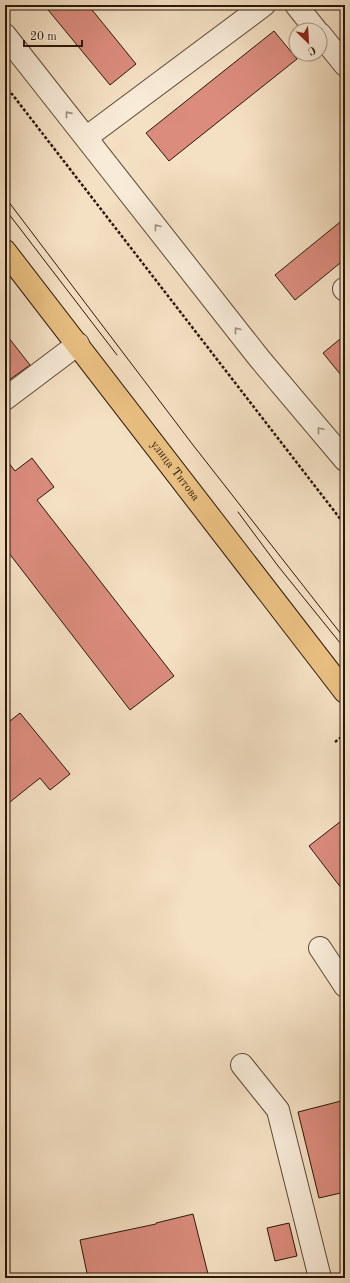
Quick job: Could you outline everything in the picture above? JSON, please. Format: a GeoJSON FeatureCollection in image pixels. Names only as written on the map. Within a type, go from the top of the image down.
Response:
{"type":"FeatureCollection","features":[{"type":"Feature","properties":{"kind":"main road","name":"улица Титова"},"geometry":{"type":"LineString","coordinates":[[5,251],[345,692]]}},
{"type":"Feature","properties":{"kind":"lane"},"geometry":{"type":"LineString","coordinates":[[86,137],[264,5]]}},
{"type":"Feature","properties":{"kind":"lane"},"geometry":{"type":"LineString","coordinates":[[296,5],[310,22]]}},
{"type":"Feature","properties":{"kind":"lane"},"geometry":{"type":"LineString","coordinates":[[5,35],[259,358],[345,460]]}},
{"type":"Feature","properties":{"kind":"lane"},"geometry":{"type":"LineString","coordinates":[[328,44],[345,65]]}},
{"type":"Feature","properties":{"kind":"lane"},"geometry":{"type":"LineString","coordinates":[[5,399],[78,344]]}},
{"type":"Feature","properties":{"kind":"lane"},"geometry":{"type":"LineString","coordinates":[[320,948],[345,986]]}},
{"type":"Feature","properties":{"kind":"lane"},"geometry":{"type":"LineString","coordinates":[[242,1065],[278,1110],[320,1278]]}},
{"type":"Feature","properties":{"kind":"path"},"geometry":{"type":"LineString","coordinates":[[5,86],[345,525]]}},
{"type":"Feature","properties":{"kind":"path"},"geometry":{"type":"LineString","coordinates":[[335,742],[345,734]]}},
{"type":"Feature","properties":{"kind":"building"},"geometry":{"type":"Polygon","coordinates":[[[44,5],[88,5],[136,64],[110,85],[44,5]]]}},
{"type":"Feature","properties":{"kind":"building"},"geometry":{"type":"Polygon","coordinates":[[[274,31],[288,48],[288,62],[293,62],[169,161],[146,133],[274,31]]]}},
{"type":"Feature","properties":{"kind":"building"},"geometry":{"type":"Polygon","coordinates":[[[345,218],[345,259],[295,300],[275,275],[345,218]]]}},
{"type":"Feature","properties":{"kind":"building"},"geometry":{"type":"Polygon","coordinates":[[[5,333],[30,365],[5,383],[5,333]]]}},
{"type":"Feature","properties":{"kind":"building"},"geometry":{"type":"Polygon","coordinates":[[[345,335],[345,380],[323,353],[345,335]]]}},
{"type":"Feature","properties":{"kind":"building"},"geometry":{"type":"Polygon","coordinates":[[[5,458],[15,471],[32,458],[54,487],[37,500],[174,676],[130,710],[5,548],[5,458]]]}},
{"type":"Feature","properties":{"kind":"building"},"geometry":{"type":"Polygon","coordinates":[[[20,713],[70,774],[50,790],[40,778],[5,806],[5,725],[20,713]]]}},
{"type":"Feature","properties":{"kind":"building"},"geometry":{"type":"Polygon","coordinates":[[[345,818],[345,893],[309,846],[345,818]]]}},
{"type":"Feature","properties":{"kind":"building"},"geometry":{"type":"Polygon","coordinates":[[[345,1100],[345,1192],[319,1198],[298,1112],[345,1100]]]}},
{"type":"Feature","properties":{"kind":"building"},"geometry":{"type":"Polygon","coordinates":[[[193,1214],[209,1278],[88,1278],[80,1240],[156,1224],[193,1214]]]}},
{"type":"Feature","properties":{"kind":"building"},"geometry":{"type":"Polygon","coordinates":[[[289,1223],[297,1256],[275,1261],[267,1228],[289,1223]]]}},
{"type":"Feature","properties":{"kind":"tram line"},"geometry":{"type":"LineString","coordinates":[[5,197],[193,445],[345,639]]}},
{"type":"Feature","properties":{"kind":"tram line"},"geometry":{"type":"LineString","coordinates":[[5,209],[117,355]]}},
{"type":"Feature","properties":{"kind":"tram line"},"geometry":{"type":"LineString","coordinates":[[238,512],[278,566],[345,649]]}}]}
